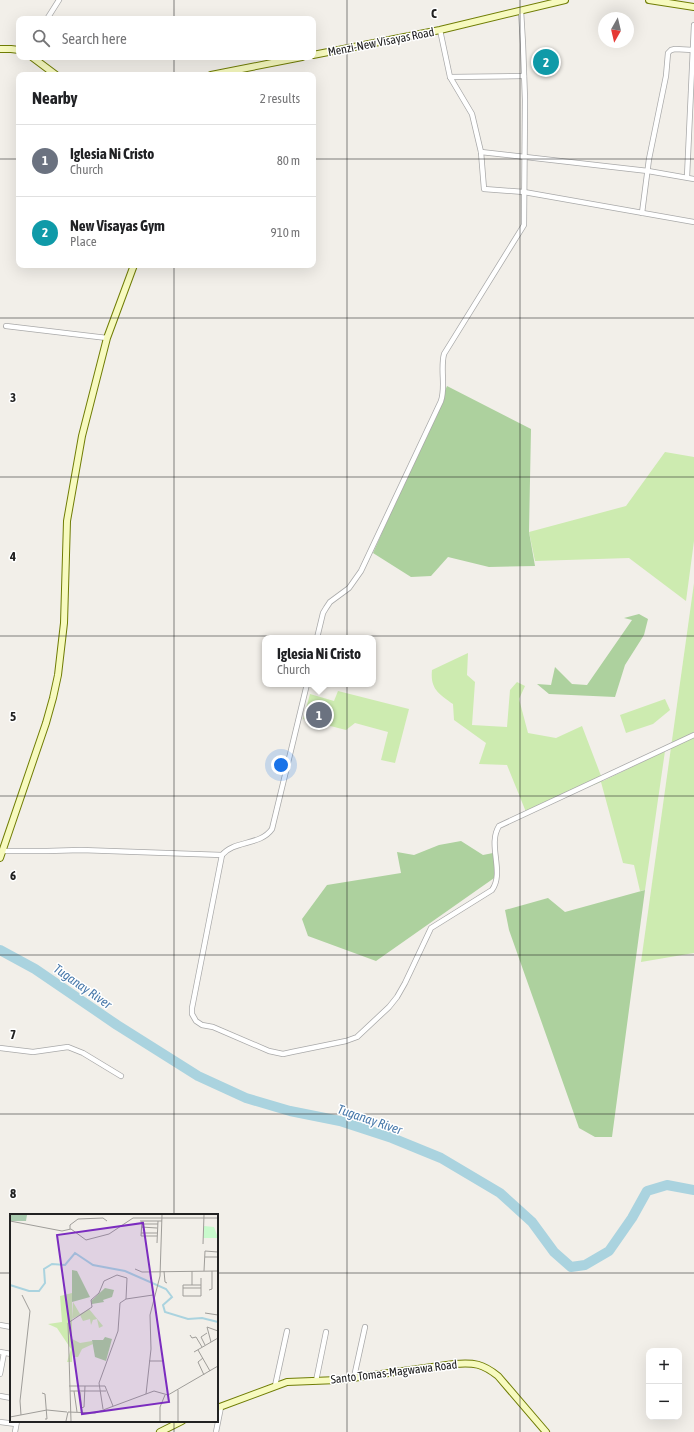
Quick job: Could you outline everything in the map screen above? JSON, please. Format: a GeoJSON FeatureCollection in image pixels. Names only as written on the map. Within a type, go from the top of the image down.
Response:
{"type":"FeatureCollection","features":[{"type":"Feature","properties":{"kind":"main road","name":"Menzi-New Visayas Road"},"geometry":{"type":"LineString","coordinates":[[316,54],[440,30],[565,0]]}},
{"type":"Feature","properties":{"kind":"main road"},"geometry":{"type":"LineString","coordinates":[[649,0],[672,2],[694,7]]}},
{"type":"Feature","properties":{"kind":"main road"},"geometry":{"type":"LineString","coordinates":[[0,49],[16,50]]}},
{"type":"Feature","properties":{"kind":"main road"},"geometry":{"type":"LineString","coordinates":[[36,60],[52,72]]}},
{"type":"Feature","properties":{"kind":"main road"},"geometry":{"type":"LineString","coordinates":[[226,72],[287,60]]}},
{"type":"Feature","properties":{"kind":"main road"},"geometry":{"type":"LineString","coordinates":[[0,858],[46,723],[58,675],[64,623],[67,521],[82,436],[113,318],[133,268]]}},
{"type":"Feature","properties":{"kind":"main road","name":"Santo Tomas-Magwawa Road"},"geometry":{"type":"LineString","coordinates":[[219,1407],[292,1381],[354,1378],[460,1363],[473,1363],[489,1369],[498,1376],[546,1432]]}},
{"type":"Feature","properties":{"kind":"main road"},"geometry":{"type":"LineString","coordinates":[[160,1432],[180,1422]]}},
{"type":"Feature","properties":{"kind":"street"},"geometry":{"type":"LineString","coordinates":[[49,16],[59,0]]}},
{"type":"Feature","properties":{"kind":"street"},"geometry":{"type":"LineString","coordinates":[[318,635],[323,613],[326,608],[349,588],[361,571],[441,401],[443,390],[442,369],[444,354],[524,225],[525,115],[521,11]]}},
{"type":"Feature","properties":{"kind":"street"},"geometry":{"type":"LineString","coordinates":[[687,177],[694,25]]}},
{"type":"Feature","properties":{"kind":"street"},"geometry":{"type":"LineString","coordinates":[[440,30],[450,77],[472,114],[481,152],[484,189],[524,192],[694,222]]}},
{"type":"Feature","properties":{"kind":"street"},"geometry":{"type":"LineString","coordinates":[[642,213],[655,127],[666,76],[668,53],[674,49],[693,50]]}},
{"type":"Feature","properties":{"kind":"street"},"geometry":{"type":"LineString","coordinates":[[450,77],[524,76]]}},
{"type":"Feature","properties":{"kind":"street"},"geometry":{"type":"LineString","coordinates":[[481,152],[648,170],[694,179]]}},
{"type":"Feature","properties":{"kind":"street"},"geometry":{"type":"LineString","coordinates":[[6,326],[107,338]]}},
{"type":"Feature","properties":{"kind":"street"},"geometry":{"type":"LineString","coordinates":[[306,687],[272,829],[268,834],[260,839],[228,850],[222,856],[192,1008],[192,1014],[196,1021],[202,1025],[213,1027],[276,1053],[292,1052],[346,1041],[356,1037],[389,1007],[405,983],[431,928],[492,890],[497,880],[496,844],[497,830],[499,826],[694,735]]}},
{"type":"Feature","properties":{"kind":"street"},"geometry":{"type":"LineString","coordinates":[[3,851],[81,850],[222,856]]}},
{"type":"Feature","properties":{"kind":"street"},"geometry":{"type":"LineString","coordinates":[[0,1048],[33,1052],[68,1047],[83,1053],[121,1076]]}},
{"type":"Feature","properties":{"kind":"street"},"geometry":{"type":"LineString","coordinates":[[0,1325],[10,1327]]}},
{"type":"Feature","properties":{"kind":"street"},"geometry":{"type":"LineString","coordinates":[[354,1378],[365,1327]]}},
{"type":"Feature","properties":{"kind":"street"},"geometry":{"type":"LineString","coordinates":[[275,1386],[287,1331]]}},
{"type":"Feature","properties":{"kind":"street"},"geometry":{"type":"LineString","coordinates":[[316,1381],[326,1332]]}},
{"type":"Feature","properties":{"kind":"street"},"geometry":{"type":"LineString","coordinates":[[0,1374],[2,1352]]}},
{"type":"Feature","properties":{"kind":"street"},"geometry":{"type":"LineString","coordinates":[[0,1396],[10,1398]]}},
{"type":"Feature","properties":{"kind":"street"},"geometry":{"type":"LineString","coordinates":[[0,1422],[17,1423],[15,1432]]}},
{"type":"Feature","properties":{"kind":"street"},"geometry":{"type":"LineString","coordinates":[[216,1432],[217,1422]]}},
{"type":"Feature","properties":{"kind":"green space"},"geometry":{"type":"Polygon","coordinates":[[[447,386],[531,429],[529,532],[535,566],[489,567],[448,557],[431,576],[411,577],[373,553],[447,386]]]}},
{"type":"Feature","properties":{"kind":"green space"},"geometry":{"type":"Polygon","coordinates":[[[665,452],[694,457],[694,541],[686,601],[629,558],[535,561],[529,532],[626,506],[665,452]]]}},
{"type":"Feature","properties":{"kind":"green space"},"geometry":{"type":"Polygon","coordinates":[[[694,583],[694,953],[641,962],[694,583]]]}},
{"type":"Feature","properties":{"kind":"green space"},"geometry":{"type":"Polygon","coordinates":[[[639,614],[648,619],[644,635],[625,665],[615,697],[549,694],[537,684],[551,685],[555,667],[572,684],[587,685],[632,620],[624,618],[639,614]]]}},
{"type":"Feature","properties":{"kind":"green space"},"geometry":{"type":"Polygon","coordinates":[[[468,653],[467,675],[475,682],[472,725],[507,727],[510,690],[517,682],[525,686],[519,699],[528,733],[556,738],[582,726],[603,781],[665,751],[645,890],[640,891],[634,865],[623,863],[601,782],[526,812],[507,765],[479,764],[486,743],[454,720],[453,704],[436,690],[432,682],[432,670],[468,653]]]}},
{"type":"Feature","properties":{"kind":"green space"},"geometry":{"type":"Polygon","coordinates":[[[338,691],[409,709],[395,763],[381,760],[388,732],[355,723],[346,730],[303,719],[310,694],[334,701],[338,691]]]}},
{"type":"Feature","properties":{"kind":"green space"},"geometry":{"type":"Polygon","coordinates":[[[665,699],[670,710],[653,724],[626,733],[620,715],[665,699]]]}},
{"type":"Feature","properties":{"kind":"green space"},"geometry":{"type":"Polygon","coordinates":[[[461,841],[483,855],[493,853],[497,876],[376,961],[308,936],[302,919],[327,885],[401,873],[397,852],[414,855],[439,845],[461,841]]]}},
{"type":"Feature","properties":{"kind":"green space"},"geometry":{"type":"Polygon","coordinates":[[[645,890],[612,1137],[595,1137],[579,1128],[509,930],[505,910],[548,898],[565,912],[645,890]]]}},
{"type":"Feature","properties":{"kind":"waterway","name":"Tuganay River"},"geometry":{"type":"LineString","coordinates":[[0,950],[35,969],[117,1025],[198,1076],[246,1098],[290,1111],[340,1121],[392,1138],[441,1158],[500,1193],[532,1222],[554,1252],[571,1267],[585,1265],[609,1251],[632,1218],[647,1191],[667,1185],[694,1190]]}},
{"type":"Feature","properties":{"kind":"place","name":"New Visayas Gym"},"geometry":{"type":"Point","coordinates":[546,62]}},
{"type":"Feature","properties":{"kind":"place","name":"Iglesia Ni Cristo"},"geometry":{"type":"Point","coordinates":[319,715]}}]}
